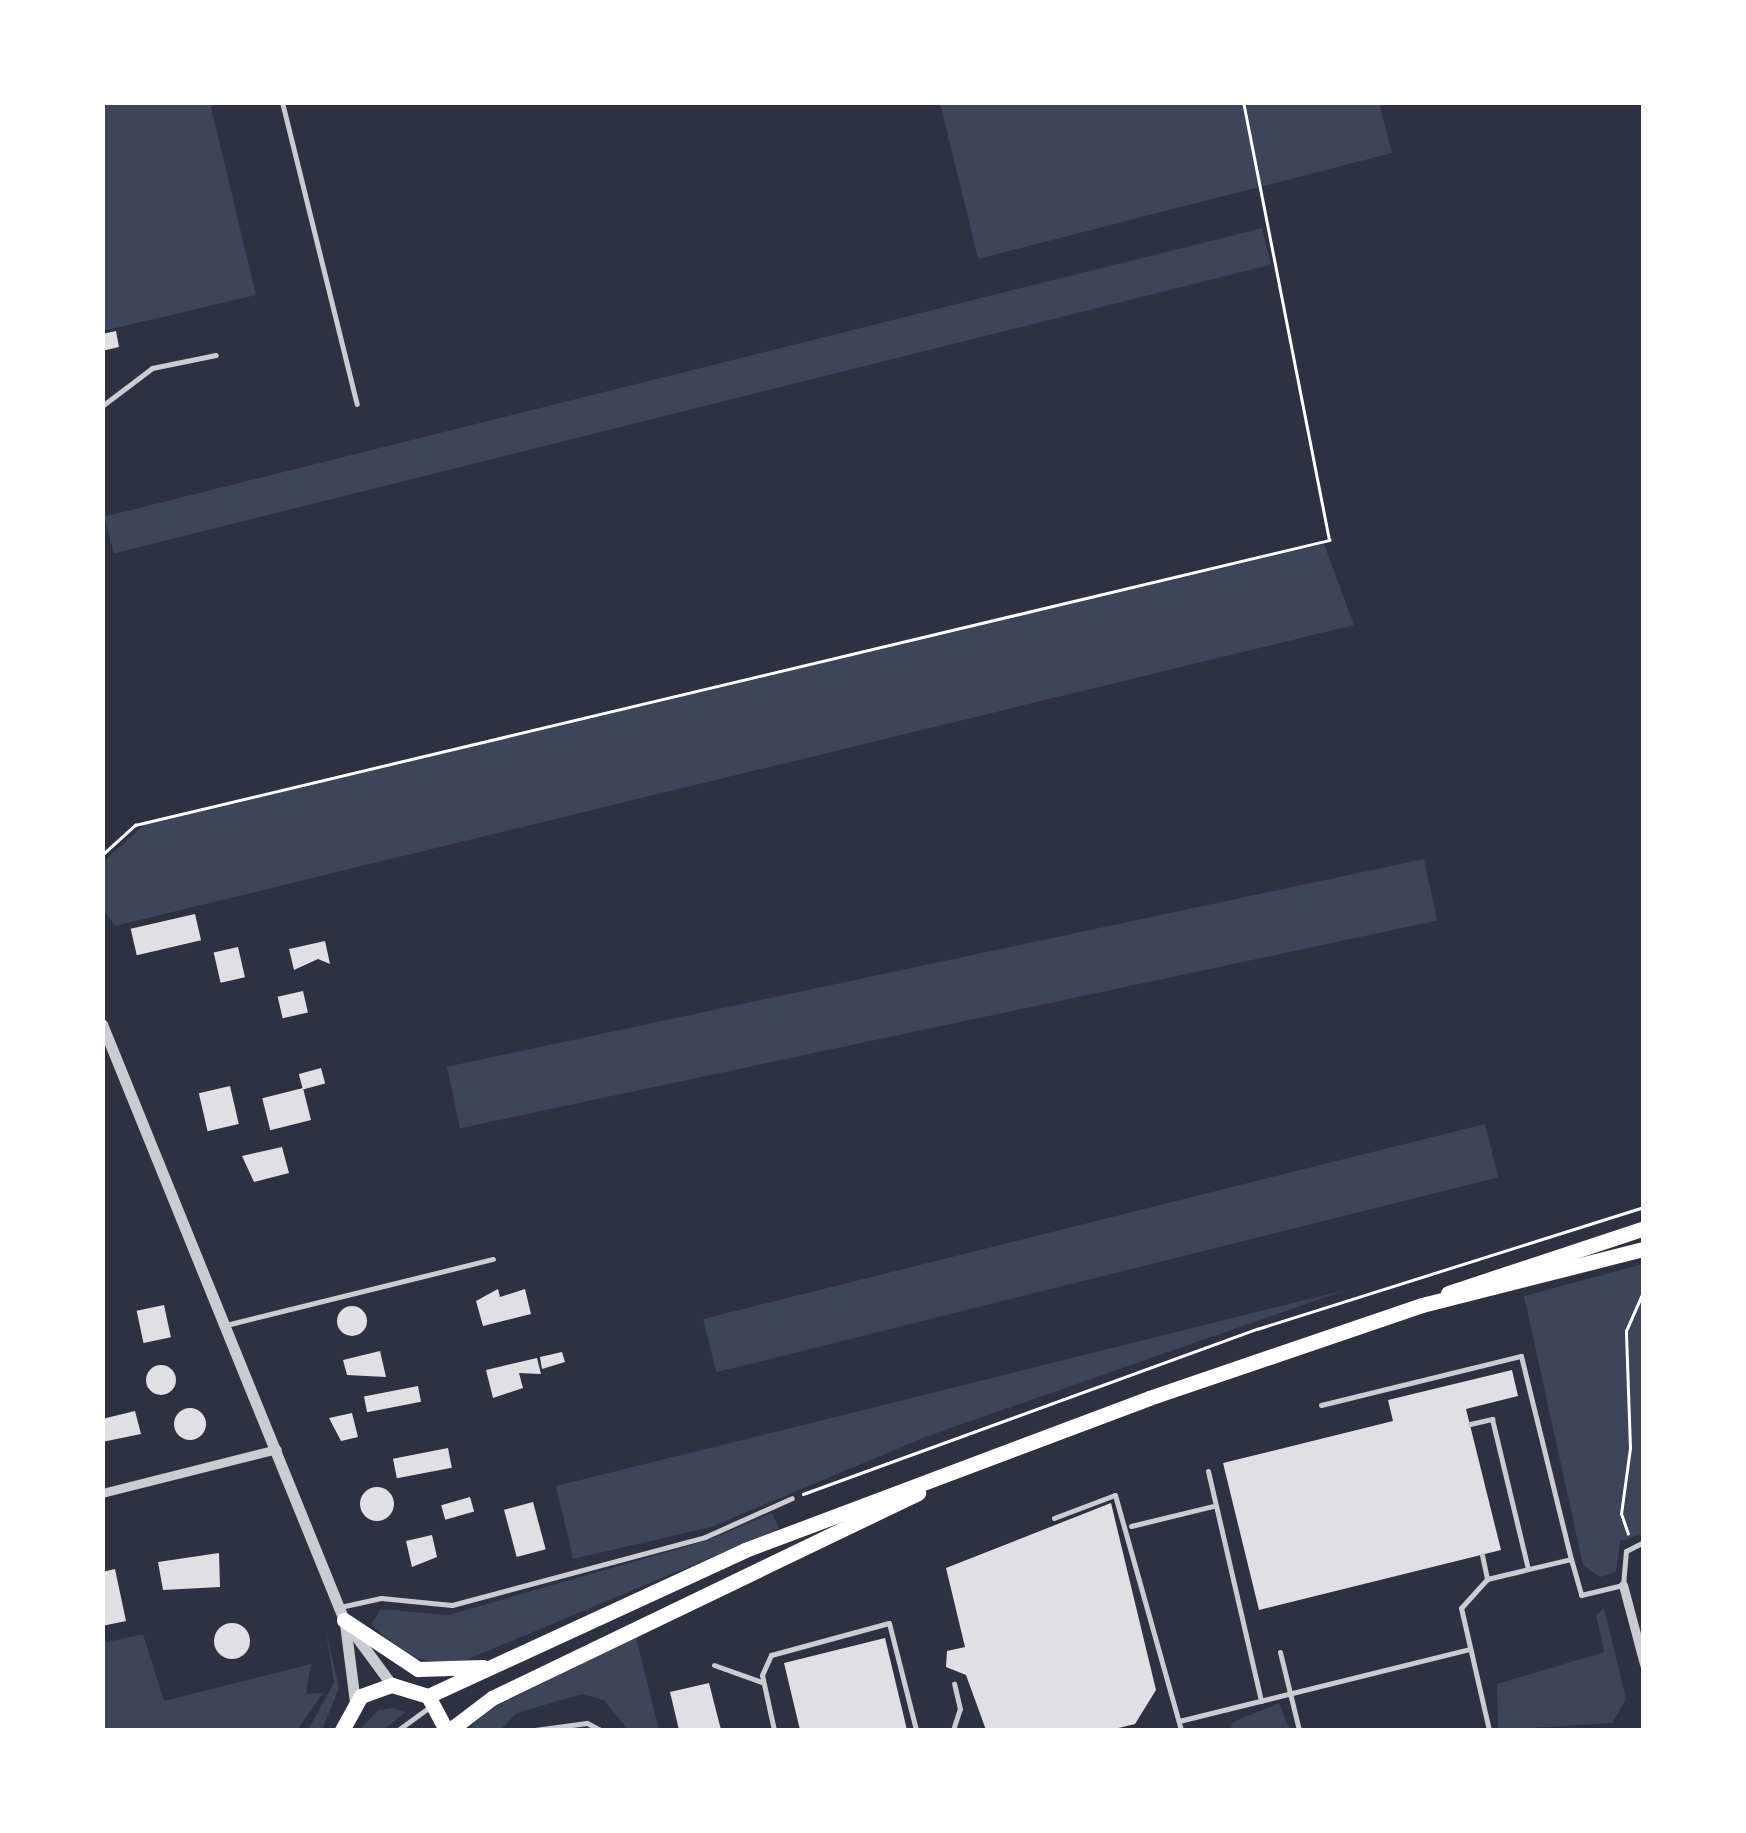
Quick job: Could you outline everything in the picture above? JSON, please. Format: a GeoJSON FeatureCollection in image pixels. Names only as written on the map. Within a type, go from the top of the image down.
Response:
{"type":"FeatureCollection","features":[{"type":"Feature","properties":{"kind":"main road"},"geometry":{"type":"LineString","coordinates":[[431,1700],[745,1550],[1644,1228]]}},
{"type":"Feature","properties":{"kind":"main road"},"geometry":{"type":"LineString","coordinates":[[1422,1305],[1644,1249]]}},
{"type":"Feature","properties":{"kind":"main road"},"geometry":{"type":"LineString","coordinates":[[342,1730],[355,1702],[392,1685],[431,1700],[448,1730],[492,1698],[935,1482]]}},
{"type":"Feature","properties":{"kind":"main road"},"geometry":{"type":"LineString","coordinates":[[342,1614],[418,1669],[497,1666]]}},
{"type":"Feature","properties":{"kind":"street"},"geometry":{"type":"LineString","coordinates":[[102,1024],[342,1614],[355,1702]]}},
{"type":"Feature","properties":{"kind":"street"},"geometry":{"type":"LineString","coordinates":[[102,1494],[277,1450]]}},
{"type":"Feature","properties":{"kind":"street"},"geometry":{"type":"LineString","coordinates":[[1623,1585],[1644,1664]]}},
{"type":"Feature","properties":{"kind":"street"},"geometry":{"type":"LineString","coordinates":[[342,1614],[392,1685]]}},
{"type":"Feature","properties":{"kind":"lane"},"geometry":{"type":"LineString","coordinates":[[282,102],[357,404]]}},
{"type":"Feature","properties":{"kind":"lane"},"geometry":{"type":"LineString","coordinates":[[102,406],[152,368],[216,355]]}},
{"type":"Feature","properties":{"kind":"lane"},"geometry":{"type":"LineString","coordinates":[[226,1325],[493,1260]]}},
{"type":"Feature","properties":{"kind":"lane"},"geometry":{"type":"LineString","coordinates":[[1321,1405],[1521,1356],[1580,1596],[1623,1585],[1632,1545],[1644,1542]]}},
{"type":"Feature","properties":{"kind":"lane"},"geometry":{"type":"LineString","coordinates":[[1470,1424],[1492,1418],[1528,1569]]}},
{"type":"Feature","properties":{"kind":"lane"},"geometry":{"type":"LineString","coordinates":[[1208,1472],[1261,1700]]}},
{"type":"Feature","properties":{"kind":"lane"},"geometry":{"type":"LineString","coordinates":[[1054,1518],[1115,1495],[1131,1526],[1181,1730]]}},
{"type":"Feature","properties":{"kind":"lane"},"geometry":{"type":"LineString","coordinates":[[342,1614],[381,1598],[452,1606],[705,1538],[792,1498]]}},
{"type":"Feature","properties":{"kind":"lane"},"geometry":{"type":"LineString","coordinates":[[1131,1526],[1213,1506]]}},
{"type":"Feature","properties":{"kind":"lane"},"geometry":{"type":"LineString","coordinates":[[1482,1555],[1488,1580]]}},
{"type":"Feature","properties":{"kind":"lane"},"geometry":{"type":"LineString","coordinates":[[1488,1730],[1461,1608],[1488,1580],[1572,1558]]}},
{"type":"Feature","properties":{"kind":"lane"},"geometry":{"type":"LineString","coordinates":[[774,1730],[762,1682],[776,1652],[889,1623],[916,1730]]}},
{"type":"Feature","properties":{"kind":"lane"},"geometry":{"type":"LineString","coordinates":[[1179,1721],[1470,1649]]}},
{"type":"Feature","properties":{"kind":"lane"},"geometry":{"type":"LineString","coordinates":[[1280,1652],[1299,1730]]}},
{"type":"Feature","properties":{"kind":"lane"},"geometry":{"type":"LineString","coordinates":[[714,1664],[762,1682]]}},
{"type":"Feature","properties":{"kind":"lane"},"geometry":{"type":"LineString","coordinates":[[952,1730],[960,1709],[954,1684]]}},
{"type":"Feature","properties":{"kind":"lane"},"geometry":{"type":"LineString","coordinates":[[398,1730],[431,1700]]}},
{"type":"Feature","properties":{"kind":"lane"},"geometry":{"type":"LineString","coordinates":[[536,1730],[587,1723],[600,1730]]}},
{"type":"Feature","properties":{"kind":"path"},"geometry":{"type":"LineString","coordinates":[[102,854],[135,824],[1329,540],[1243,102]]}},
{"type":"Feature","properties":{"kind":"path"},"geometry":{"type":"LineString","coordinates":[[792,1498],[1258,1328],[1644,1208]]}},
{"type":"Feature","properties":{"kind":"path"},"geometry":{"type":"LineString","coordinates":[[1632,1545],[1620,1514],[1630,1448],[1626,1331],[1644,1290]]}},
{"type":"Feature","properties":{"kind":"shaded area"},"geometry":{"type":"Polygon","coordinates":[[[102,103],[210,103],[256,295],[103,331],[102,103]]]}},
{"type":"Feature","properties":{"kind":"shaded area"},"geometry":{"type":"Polygon","coordinates":[[[940,103],[1379,103],[1392,153],[978,259],[940,103]]]}},
{"type":"Feature","properties":{"kind":"shaded area"},"geometry":{"type":"Polygon","coordinates":[[[1262,228],[1271,265],[114,553],[104,517],[1262,228]]]}},
{"type":"Feature","properties":{"kind":"shaded area"},"geometry":{"type":"Polygon","coordinates":[[[1324,544],[1354,625],[115,926],[103,909],[103,862],[145,824],[1324,544]]]}},
{"type":"Feature","properties":{"kind":"shaded area"},"geometry":{"type":"Polygon","coordinates":[[[1424,859],[1437,921],[460,1128],[447,1067],[1424,859]]]}},
{"type":"Feature","properties":{"kind":"shaded area"},"geometry":{"type":"Polygon","coordinates":[[[1485,1124],[1498,1177],[716,1372],[703,1319],[1485,1124]]]}},
{"type":"Feature","properties":{"kind":"shaded area"},"geometry":{"type":"Polygon","coordinates":[[[1643,1264],[1643,1534],[1620,1541],[1616,1572],[1600,1577],[1583,1565],[1524,1296],[1643,1264]]]}},
{"type":"Feature","properties":{"kind":"shaded area"},"geometry":{"type":"Polygon","coordinates":[[[1346,1290],[928,1436],[711,1527],[573,1559],[556,1486],[1346,1290]]]}},
{"type":"Feature","properties":{"kind":"shaded area"},"geometry":{"type":"Polygon","coordinates":[[[772,1513],[779,1529],[454,1665],[404,1656],[371,1624],[381,1609],[448,1615],[709,1540],[772,1513]]]}},
{"type":"Feature","properties":{"kind":"shaded area"},"geometry":{"type":"Polygon","coordinates":[[[1604,1608],[1626,1699],[1612,1723],[1498,1730],[1497,1684],[1604,1652],[1596,1615],[1604,1608]]]}},
{"type":"Feature","properties":{"kind":"shaded area"},"geometry":{"type":"Polygon","coordinates":[[[325,1626],[339,1688],[322,1730],[308,1730],[334,1682],[325,1626]]]}},
{"type":"Feature","properties":{"kind":"shaded area"},"geometry":{"type":"Polygon","coordinates":[[[143,1634],[164,1701],[311,1664],[306,1694],[323,1693],[297,1730],[103,1730],[103,1643],[143,1634]]]}},
{"type":"Feature","properties":{"kind":"shaded area"},"geometry":{"type":"Polygon","coordinates":[[[636,1637],[659,1730],[628,1730],[604,1700],[582,1694],[517,1713],[500,1730],[468,1730],[488,1710],[636,1637]]]}},
{"type":"Feature","properties":{"kind":"shaded area"},"geometry":{"type":"Polygon","coordinates":[[[1279,1703],[1290,1730],[1230,1730],[1233,1722],[1279,1703]]]}},
{"type":"Feature","properties":{"kind":"shaded area"},"geometry":{"type":"Polygon","coordinates":[[[393,1708],[406,1712],[383,1730],[359,1730],[378,1710],[393,1708]]]}},
{"type":"Feature","properties":{"kind":"building"},"geometry":{"type":"Polygon","coordinates":[[[116,331],[119,347],[102,351],[102,334],[116,331]]]}},
{"type":"Feature","properties":{"kind":"building"},"geometry":{"type":"Polygon","coordinates":[[[195,914],[201,940],[137,955],[131,929],[195,914]]]}},
{"type":"Feature","properties":{"kind":"building"},"geometry":{"type":"Polygon","coordinates":[[[325,941],[330,964],[318,959],[294,970],[289,949],[325,941]]]}},
{"type":"Feature","properties":{"kind":"building"},"geometry":{"type":"Polygon","coordinates":[[[238,947],[245,977],[221,983],[214,953],[238,947]]]}},
{"type":"Feature","properties":{"kind":"building"},"geometry":{"type":"Polygon","coordinates":[[[303,991],[308,1012],[283,1018],[278,997],[303,991]]]}},
{"type":"Feature","properties":{"kind":"building"},"geometry":{"type":"Polygon","coordinates":[[[321,1068],[325,1083],[303,1089],[299,1074],[321,1068]]]}},
{"type":"Feature","properties":{"kind":"building"},"geometry":{"type":"Polygon","coordinates":[[[230,1086],[239,1124],[208,1131],[199,1093],[230,1086]]]}},
{"type":"Feature","properties":{"kind":"building"},"geometry":{"type":"Polygon","coordinates":[[[303,1088],[311,1120],[270,1130],[262,1098],[303,1088]]]}},
{"type":"Feature","properties":{"kind":"building"},"geometry":{"type":"Polygon","coordinates":[[[282,1147],[289,1173],[254,1182],[242,1156],[282,1147]]]}},
{"type":"Feature","properties":{"kind":"building"},"geometry":{"type":"Polygon","coordinates":[[[498,1289],[500,1297],[525,1289],[531,1314],[483,1326],[476,1301],[498,1289]]]}},
{"type":"Feature","properties":{"kind":"building"},"geometry":{"type":"Polygon","coordinates":[[[164,1305],[171,1337],[143,1343],[137,1311],[164,1305]]]}},
{"type":"Feature","properties":{"kind":"building"},"geometry":{"type":"Polygon","coordinates":[[[352,1306],[363,1310],[367,1321],[363,1332],[352,1336],[341,1332],[337,1321],[341,1310],[352,1306]]]}},
{"type":"Feature","properties":{"kind":"building"},"geometry":{"type":"Polygon","coordinates":[[[380,1351],[386,1377],[347,1375],[343,1360],[380,1351]]]}},
{"type":"Feature","properties":{"kind":"building"},"geometry":{"type":"Polygon","coordinates":[[[562,1352],[565,1362],[542,1369],[540,1357],[562,1352]]]}},
{"type":"Feature","properties":{"kind":"building"},"geometry":{"type":"Polygon","coordinates":[[[537,1358],[541,1374],[519,1373],[523,1388],[493,1398],[486,1370],[537,1358]]]}},
{"type":"Feature","properties":{"kind":"building"},"geometry":{"type":"Polygon","coordinates":[[[161,1365],[172,1369],[176,1380],[172,1391],[161,1395],[150,1391],[146,1380],[150,1369],[161,1365]]]}},
{"type":"Feature","properties":{"kind":"building"},"geometry":{"type":"Polygon","coordinates":[[[1512,1370],[1518,1396],[1466,1409],[1501,1550],[1259,1610],[1223,1463],[1393,1421],[1388,1400],[1512,1370]]]}},
{"type":"Feature","properties":{"kind":"building"},"geometry":{"type":"Polygon","coordinates":[[[418,1386],[421,1402],[367,1412],[364,1396],[418,1386]]]}},
{"type":"Feature","properties":{"kind":"building"},"geometry":{"type":"Polygon","coordinates":[[[190,1408],[201,1413],[206,1424],[201,1435],[190,1440],[179,1435],[174,1424],[179,1413],[190,1408]]]}},
{"type":"Feature","properties":{"kind":"building"},"geometry":{"type":"Polygon","coordinates":[[[135,1411],[141,1434],[102,1442],[102,1419],[135,1411]]]}},
{"type":"Feature","properties":{"kind":"building"},"geometry":{"type":"Polygon","coordinates":[[[352,1413],[358,1437],[341,1441],[329,1418],[352,1413]]]}},
{"type":"Feature","properties":{"kind":"building"},"geometry":{"type":"Polygon","coordinates":[[[448,1448],[452,1468],[397,1478],[393,1459],[448,1448]]]}},
{"type":"Feature","properties":{"kind":"building"},"geometry":{"type":"Polygon","coordinates":[[[377,1487],[389,1492],[394,1504],[389,1516],[377,1521],[365,1516],[360,1504],[365,1492],[377,1487]]]}},
{"type":"Feature","properties":{"kind":"building"},"geometry":{"type":"Polygon","coordinates":[[[470,1497],[474,1511],[445,1520],[441,1505],[470,1497]]]}},
{"type":"Feature","properties":{"kind":"building"},"geometry":{"type":"Polygon","coordinates":[[[533,1502],[546,1549],[517,1557],[504,1510],[533,1502]]]}},
{"type":"Feature","properties":{"kind":"building"},"geometry":{"type":"Polygon","coordinates":[[[1111,1503],[1156,1690],[1135,1724],[1110,1730],[986,1730],[966,1675],[946,1667],[947,1651],[965,1647],[946,1568],[1111,1503]]]}},
{"type":"Feature","properties":{"kind":"building"},"geometry":{"type":"Polygon","coordinates":[[[432,1535],[437,1557],[412,1567],[406,1541],[432,1535]]]}},
{"type":"Feature","properties":{"kind":"building"},"geometry":{"type":"Polygon","coordinates":[[[219,1553],[220,1587],[163,1590],[158,1562],[219,1553]]]}},
{"type":"Feature","properties":{"kind":"building"},"geometry":{"type":"Polygon","coordinates":[[[115,1569],[126,1621],[102,1626],[102,1572],[115,1569]]]}},
{"type":"Feature","properties":{"kind":"building"},"geometry":{"type":"Polygon","coordinates":[[[232,1623],[245,1628],[250,1641],[245,1654],[232,1659],[219,1654],[214,1641],[219,1628],[232,1623]]]}},
{"type":"Feature","properties":{"kind":"building"},"geometry":{"type":"Polygon","coordinates":[[[885,1638],[907,1730],[800,1730],[784,1663],[885,1638]]]}},
{"type":"Feature","properties":{"kind":"building"},"geometry":{"type":"Polygon","coordinates":[[[709,1683],[721,1730],[679,1730],[670,1692],[709,1683]]]}}]}
